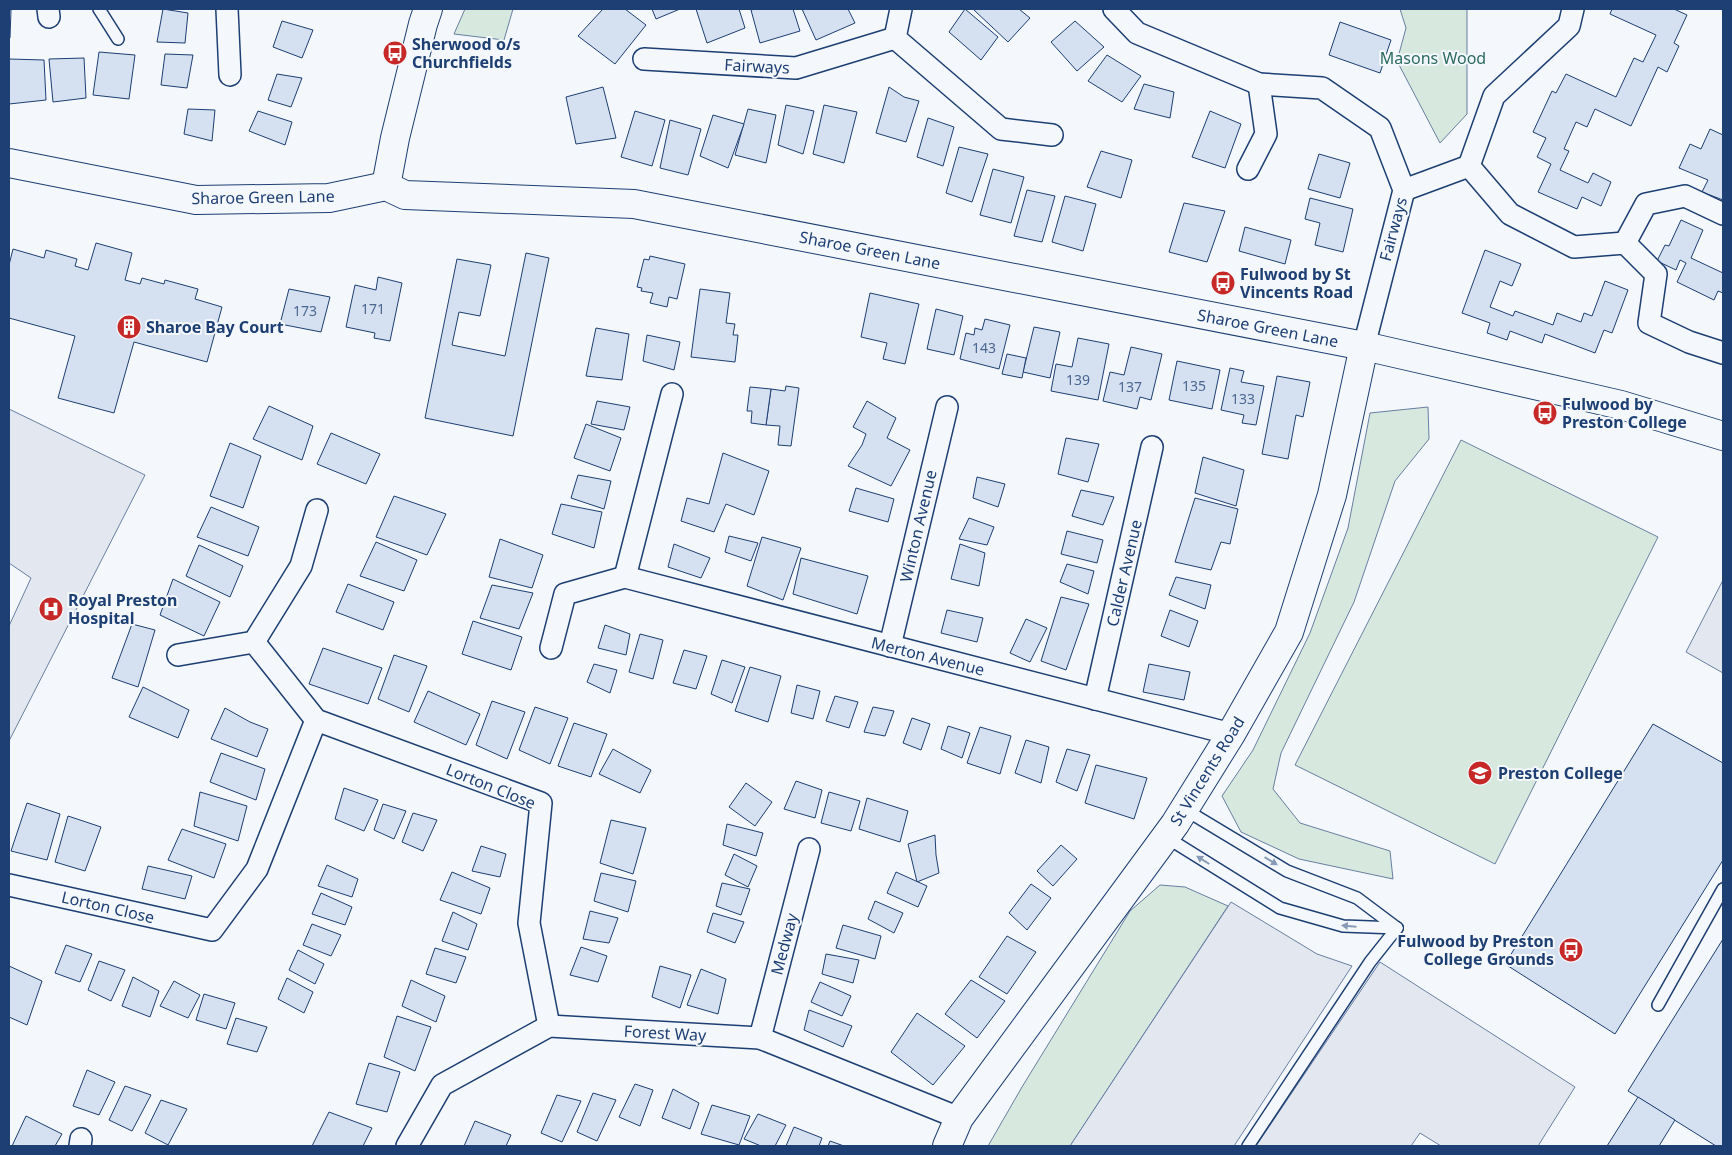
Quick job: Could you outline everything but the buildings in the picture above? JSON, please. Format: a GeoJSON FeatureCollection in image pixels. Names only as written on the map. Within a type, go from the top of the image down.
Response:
{"type":"FeatureCollection","features":[{"type":"Feature","properties":{"kind":"street"},"geometry":{"type":"LineString","coordinates":[[226,9],[230,76]]}},
{"type":"Feature","properties":{"kind":"street"},"geometry":{"type":"LineString","coordinates":[[386,186],[397,128],[428,9]]}},
{"type":"Feature","properties":{"kind":"street"},"geometry":{"type":"LineString","coordinates":[[901,9],[895,38],[1001,130],[1052,135]]}},
{"type":"Feature","properties":{"kind":"street","name":"Fairways"},"geometry":{"type":"LineString","coordinates":[[1114,9],[1137,33],[1259,84],[1322,88],[1380,128],[1404,190],[1364,346]]}},
{"type":"Feature","properties":{"kind":"street"},"geometry":{"type":"LineString","coordinates":[[1469,166],[1494,96],[1569,26],[1573,9]]}},
{"type":"Feature","properties":{"kind":"street","name":"Fairways"},"geometry":{"type":"LineString","coordinates":[[644,59],[796,68],[895,38]]}},
{"type":"Feature","properties":{"kind":"street"},"geometry":{"type":"LineString","coordinates":[[1248,169],[1266,134],[1259,84]]}},
{"type":"Feature","properties":{"kind":"street","name":"Sharoe Green Lane"},"geometry":{"type":"LineString","coordinates":[[9,163],[196,200],[329,198],[386,186],[405,196],[634,204],[1364,346],[1621,405],[1723,436]]}},
{"type":"Feature","properties":{"kind":"street"},"geometry":{"type":"LineString","coordinates":[[1404,190],[1469,166]]}},
{"type":"Feature","properties":{"kind":"street"},"geometry":{"type":"LineString","coordinates":[[1469,166],[1510,214],[1574,247],[1625,243],[1656,274],[1649,323],[1689,342],[1723,353]]}},
{"type":"Feature","properties":{"kind":"street"},"geometry":{"type":"LineString","coordinates":[[1625,243],[1646,204],[1685,196],[1723,214]]}},
{"type":"Feature","properties":{"kind":"street","name":"St Vincents Road"},"geometry":{"type":"LineString","coordinates":[[947,1146],[959,1118],[1166,837],[1231,734],[1289,632],[1332,495],[1364,346]]}},
{"type":"Feature","properties":{"kind":"street"},"geometry":{"type":"LineString","coordinates":[[551,648],[565,594],[625,577],[672,394]]}},
{"type":"Feature","properties":{"kind":"street","name":"Winton Avenue"},"geometry":{"type":"LineString","coordinates":[[890,646],[946,407]]}},
{"type":"Feature","properties":{"kind":"street","name":"Calder Avenue"},"geometry":{"type":"LineString","coordinates":[[1095,699],[1152,447]]}},
{"type":"Feature","properties":{"kind":"street"},"geometry":{"type":"LineString","coordinates":[[178,655],[254,642],[300,566],[317,510]]}},
{"type":"Feature","properties":{"kind":"street","name":"Merton Avenue"},"geometry":{"type":"LineString","coordinates":[[625,577],[1231,734]]}},
{"type":"Feature","properties":{"kind":"street"},"geometry":{"type":"LineString","coordinates":[[254,642],[316,720]]}},
{"type":"Feature","properties":{"kind":"street","name":"Lorton Close"},"geometry":{"type":"LineString","coordinates":[[9,885],[212,930],[257,869],[316,720],[541,803],[529,923],[549,1026]]}},
{"type":"Feature","properties":{"kind":"street","name":"Medway"},"geometry":{"type":"LineString","coordinates":[[760,1038],[809,849]]}},
{"type":"Feature","properties":{"kind":"street"},"geometry":{"type":"LineString","coordinates":[[406,1146],[442,1085],[549,1026]]}},
{"type":"Feature","properties":{"kind":"street","name":"Forest Way"},"geometry":{"type":"LineString","coordinates":[[549,1026],[760,1038],[959,1118]]}},
{"type":"Feature","properties":{"kind":"lane"},"geometry":{"type":"LineString","coordinates":[[99,9],[118,39]]}},
{"type":"Feature","properties":{"kind":"lane"},"geometry":{"type":"LineString","coordinates":[[1184,809],[1288,871],[1357,898],[1397,928]]}},
{"type":"Feature","properties":{"kind":"lane"},"geometry":{"type":"LineString","coordinates":[[1166,837],[1280,908],[1344,926],[1397,928]]}},
{"type":"Feature","properties":{"kind":"lane"},"geometry":{"type":"LineString","coordinates":[[1658,1005],[1723,889]]}},
{"type":"Feature","properties":{"kind":"lane"},"geometry":{"type":"LineString","coordinates":[[1248,1146],[1370,962],[1397,928]]}},
{"type":"Feature","properties":{"kind":"green space"},"geometry":{"type":"Polygon","coordinates":[[[465,9],[513,9],[504,40],[454,34],[465,9]]]}},
{"type":"Feature","properties":{"kind":"green space","name":"Masons Wood"},"geometry":{"type":"Polygon","coordinates":[[[1400,9],[1467,9],[1467,114],[1440,143],[1397,61],[1406,28],[1400,9]]]}},
{"type":"Feature","properties":{"kind":"green space"},"geometry":{"type":"Polygon","coordinates":[[[1428,407],[1429,439],[1395,481],[1354,602],[1281,753],[1273,789],[1300,823],[1390,851],[1393,879],[1299,859],[1241,832],[1222,796],[1253,750],[1310,633],[1348,528],[1370,413],[1428,407]]]}},
{"type":"Feature","properties":{"kind":"green space"},"geometry":{"type":"Polygon","coordinates":[[[1461,440],[1658,537],[1495,864],[1295,765],[1461,440]]]}},
{"type":"Feature","properties":{"kind":"green space"},"geometry":{"type":"Polygon","coordinates":[[[1160,885],[1185,887],[1228,906],[1070,1146],[988,1146],[1130,911],[1160,885]]]}},
{"type":"Feature","properties":{"kind":"shaded area","name":"Royal Preston Hospital"},"geometry":{"type":"Polygon","coordinates":[[[9,409],[145,475],[9,741],[9,626],[31,578],[9,563],[9,409]]]}},
{"type":"Feature","properties":{"kind":"shaded area"},"geometry":{"type":"Polygon","coordinates":[[[1723,580],[1723,673],[1686,652],[1723,580]]]}},
{"type":"Feature","properties":{"kind":"shaded area"},"geometry":{"type":"Polygon","coordinates":[[[1231,902],[1317,954],[1352,966],[1234,1146],[1070,1146],[1231,902]]]}},
{"type":"Feature","properties":{"kind":"shaded area"},"geometry":{"type":"Polygon","coordinates":[[[1380,962],[1575,1087],[1538,1146],[1441,1146],[1420,1133],[1411,1146],[1256,1146],[1380,962]]]}},
{"type":"Feature","properties":{"kind":"place","name":"Sherwood o/s Churchfields"},"geometry":{"type":"Point","coordinates":[395,53]}},
{"type":"Feature","properties":{"kind":"place","name":"Fulwood by St Vincents Road"},"geometry":{"type":"Point","coordinates":[1223,283]}},
{"type":"Feature","properties":{"kind":"place","name":"Sharoe Bay Court"},"geometry":{"type":"Point","coordinates":[129,327]}},
{"type":"Feature","properties":{"kind":"place","name":"Fulwood by Preston College"},"geometry":{"type":"Point","coordinates":[1545,413]}},
{"type":"Feature","properties":{"kind":"place","name":"Royal Preston Hospital"},"geometry":{"type":"Point","coordinates":[51,609]}},
{"type":"Feature","properties":{"kind":"place","name":"Preston College"},"geometry":{"type":"Point","coordinates":[1480,773]}},
{"type":"Feature","properties":{"kind":"place","name":"Fulwood by Preston College Grounds"},"geometry":{"type":"Point","coordinates":[1571,950]}}]}
